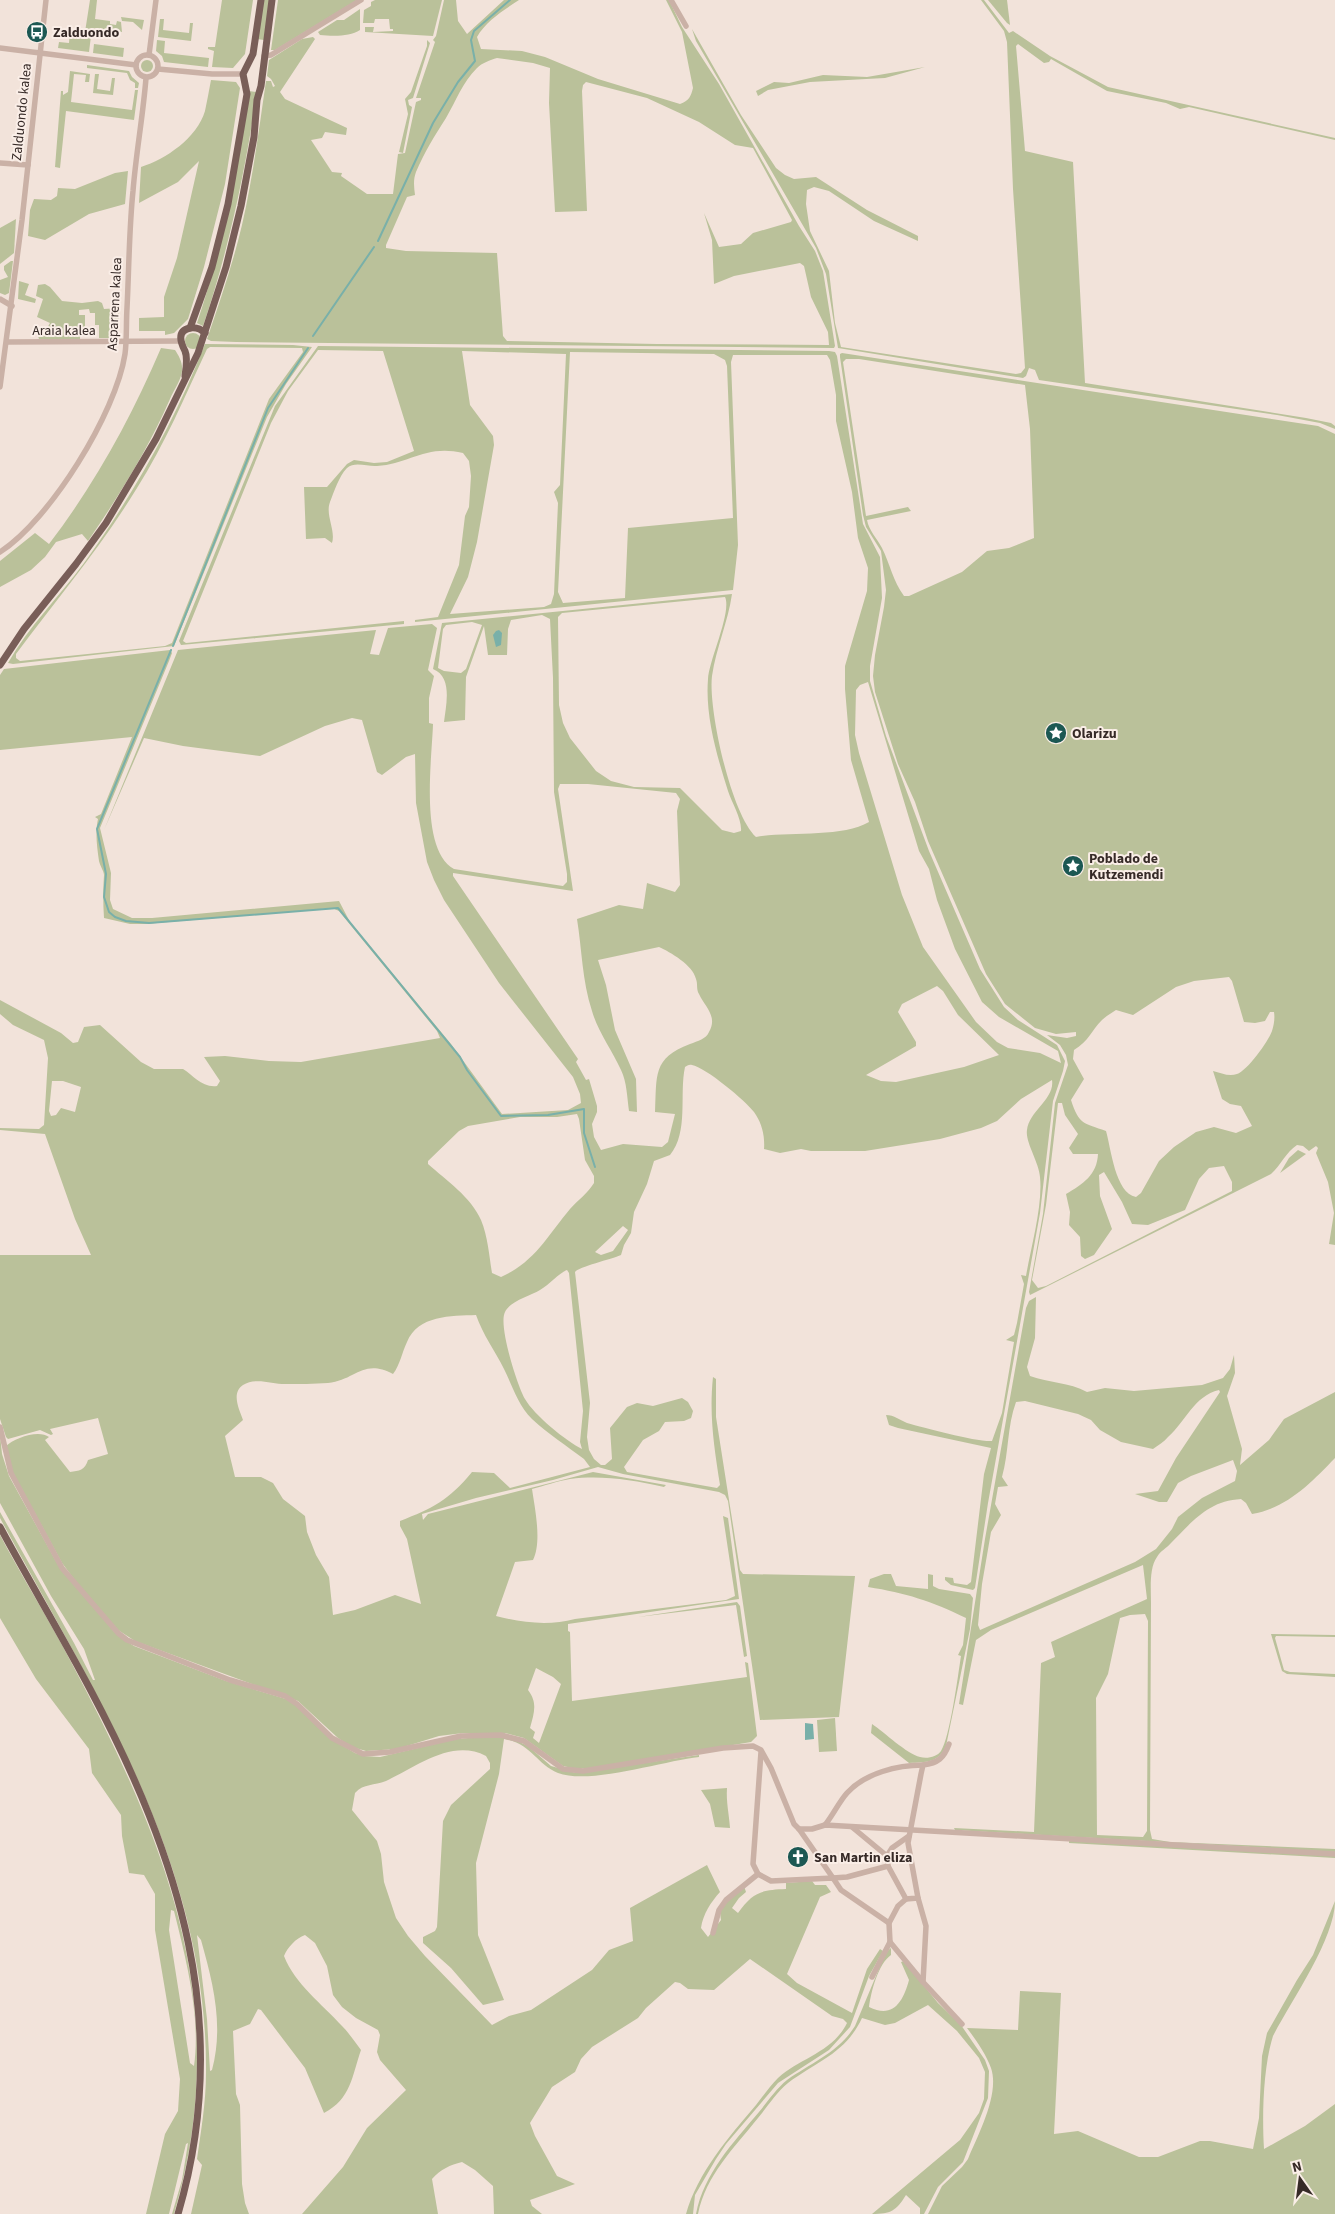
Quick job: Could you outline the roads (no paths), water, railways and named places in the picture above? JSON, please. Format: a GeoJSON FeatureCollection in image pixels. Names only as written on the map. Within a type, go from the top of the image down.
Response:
{"type":"FeatureCollection","features":[{"type":"Feature","properties":{"kind":"main road"},"geometry":{"type":"LineString","coordinates":[[190,328],[212,267],[228,204],[248,94],[243,74],[246,65],[250,62],[260,0]]}},
{"type":"Feature","properties":{"kind":"main road"},"geometry":{"type":"LineString","coordinates":[[0,664],[24,629],[76,564],[110,516],[152,446],[198,353],[226,267],[242,206],[254,137],[258,100],[262,86],[272,0]]}},
{"type":"Feature","properties":{"kind":"main road"},"geometry":{"type":"LineString","coordinates":[[250,62],[264,64]]}},
{"type":"Feature","properties":{"kind":"main road"},"geometry":{"type":"LineString","coordinates":[[246,84],[262,86]]}},
{"type":"Feature","properties":{"kind":"main road"},"geometry":{"type":"LineString","coordinates":[[185,379],[185,351],[180,341],[183,332],[190,328],[199,329],[204,333]]}},
{"type":"Feature","properties":{"kind":"main road"},"geometry":{"type":"LineString","coordinates":[[185,351],[198,353]]}},
{"type":"Feature","properties":{"kind":"main road"},"geometry":{"type":"LineString","coordinates":[[0,1527],[90,1688],[123,1756],[159,1840],[183,1916],[198,1993],[202,2060],[196,2136],[178,2214]]}},
{"type":"Feature","properties":{"kind":"street","name":"Zalduondo kalea"},"geometry":{"type":"LineString","coordinates":[[0,387],[8,342],[46,0]]}},
{"type":"Feature","properties":{"kind":"street"},"geometry":{"type":"LineString","coordinates":[[149,55],[156,0]]}},
{"type":"Feature","properties":{"kind":"street"},"geometry":{"type":"LineString","coordinates":[[264,56],[271,55],[305,36],[361,0]]}},
{"type":"Feature","properties":{"kind":"street"},"geometry":{"type":"LineString","coordinates":[[671,0],[686,26]]}},
{"type":"Feature","properties":{"kind":"street"},"geometry":{"type":"LineString","coordinates":[[0,48],[136,65]]}},
{"type":"Feature","properties":{"kind":"street"},"geometry":{"type":"LineString","coordinates":[[149,55],[156,60],[158,68],[154,76],[146,78],[138,74],[136,65],[141,56],[149,55]]}},
{"type":"Feature","properties":{"kind":"street"},"geometry":{"type":"LineString","coordinates":[[158,68],[204,74],[243,74]]}},
{"type":"Feature","properties":{"kind":"street","name":"Asparrena kalea"},"geometry":{"type":"LineString","coordinates":[[0,552],[12,544],[35,522],[64,485],[113,396],[122,368],[126,342],[132,191],[146,78]]}},
{"type":"Feature","properties":{"kind":"street"},"geometry":{"type":"LineString","coordinates":[[0,163],[28,165]]}},
{"type":"Feature","properties":{"kind":"street"},"geometry":{"type":"LineString","coordinates":[[0,299],[12,306]]}},
{"type":"Feature","properties":{"kind":"street","name":"Araia kalea"},"geometry":{"type":"LineString","coordinates":[[8,342],[180,341]]}},
{"type":"Feature","properties":{"kind":"street"},"geometry":{"type":"LineString","coordinates":[[0,1427],[11,1473],[62,1568],[118,1633],[127,1640],[230,1680],[285,1696],[297,1704],[332,1738],[355,1751],[379,1754],[461,1736],[510,1736],[524,1741],[563,1769],[583,1771],[723,1748],[753,1746],[761,1750],[771,1768],[794,1824],[841,1890],[889,1923]]}},
{"type":"Feature","properties":{"kind":"street"},"geometry":{"type":"LineString","coordinates":[[825,1825],[854,1786],[886,1771],[902,1766],[923,1765],[940,1760],[945,1755],[949,1744]]}},
{"type":"Feature","properties":{"kind":"street"},"geometry":{"type":"LineString","coordinates":[[761,1750],[753,1864],[758,1874],[771,1881],[833,1878],[846,1877],[888,1866]]}},
{"type":"Feature","properties":{"kind":"street"},"geometry":{"type":"LineString","coordinates":[[923,1765],[908,1842],[918,1898],[926,1926],[923,1982]]}},
{"type":"Feature","properties":{"kind":"street"},"geometry":{"type":"LineString","coordinates":[[799,1829],[812,1829],[825,1825],[912,1828],[1335,1854]]}},
{"type":"Feature","properties":{"kind":"street"},"geometry":{"type":"LineString","coordinates":[[852,1827],[887,1856]]}},
{"type":"Feature","properties":{"kind":"street"},"geometry":{"type":"LineString","coordinates":[[906,1899],[888,1866],[887,1856],[892,1848],[909,1836]]}},
{"type":"Feature","properties":{"kind":"street"},"geometry":{"type":"LineString","coordinates":[[712,1934],[719,1910],[726,1900],[758,1874]]}},
{"type":"Feature","properties":{"kind":"street"},"geometry":{"type":"LineString","coordinates":[[872,1977],[890,1942],[889,1923],[898,1906],[906,1899],[918,1898]]}},
{"type":"Feature","properties":{"kind":"street"},"geometry":{"type":"LineString","coordinates":[[890,1942],[923,1982],[962,2024]]}},
{"type":"Feature","properties":{"kind":"water"},"geometry":{"type":"Polygon","coordinates":[[[499,630],[502,633],[501,645],[496,647],[493,635],[499,630]]]}},
{"type":"Feature","properties":{"kind":"water"},"geometry":{"type":"Polygon","coordinates":[[[805,1723],[813,1724],[814,1739],[805,1740],[805,1723]]]}},
{"type":"Feature","properties":{"kind":"waterway"},"geometry":{"type":"LineString","coordinates":[[378,241],[433,123],[458,82],[475,61],[471,40],[474,31],[510,0]]}},
{"type":"Feature","properties":{"kind":"waterway"},"geometry":{"type":"LineString","coordinates":[[313,336],[374,247]]}},
{"type":"Feature","properties":{"kind":"waterway"},"geometry":{"type":"LineString","coordinates":[[173,646],[268,408],[308,348]]}},
{"type":"Feature","properties":{"kind":"waterway"},"geometry":{"type":"LineString","coordinates":[[171,650],[97,829],[106,874],[104,897],[109,912],[115,917],[126,921],[149,923],[338,908],[460,1057],[467,1070],[501,1116],[548,1115],[584,1109],[584,1133],[595,1167]]}},
{"type":"Feature","properties":{"kind":"place","name":"Zalduondo"},"geometry":{"type":"Point","coordinates":[37,32]}},
{"type":"Feature","properties":{"kind":"place","name":"Olarizu"},"geometry":{"type":"Point","coordinates":[1056,733]}},
{"type":"Feature","properties":{"kind":"place","name":"Poblado de Kutzemendi"},"geometry":{"type":"Point","coordinates":[1073,866]}},
{"type":"Feature","properties":{"kind":"place","name":"San Martin eliza"},"geometry":{"type":"Point","coordinates":[798,1857]}}]}
